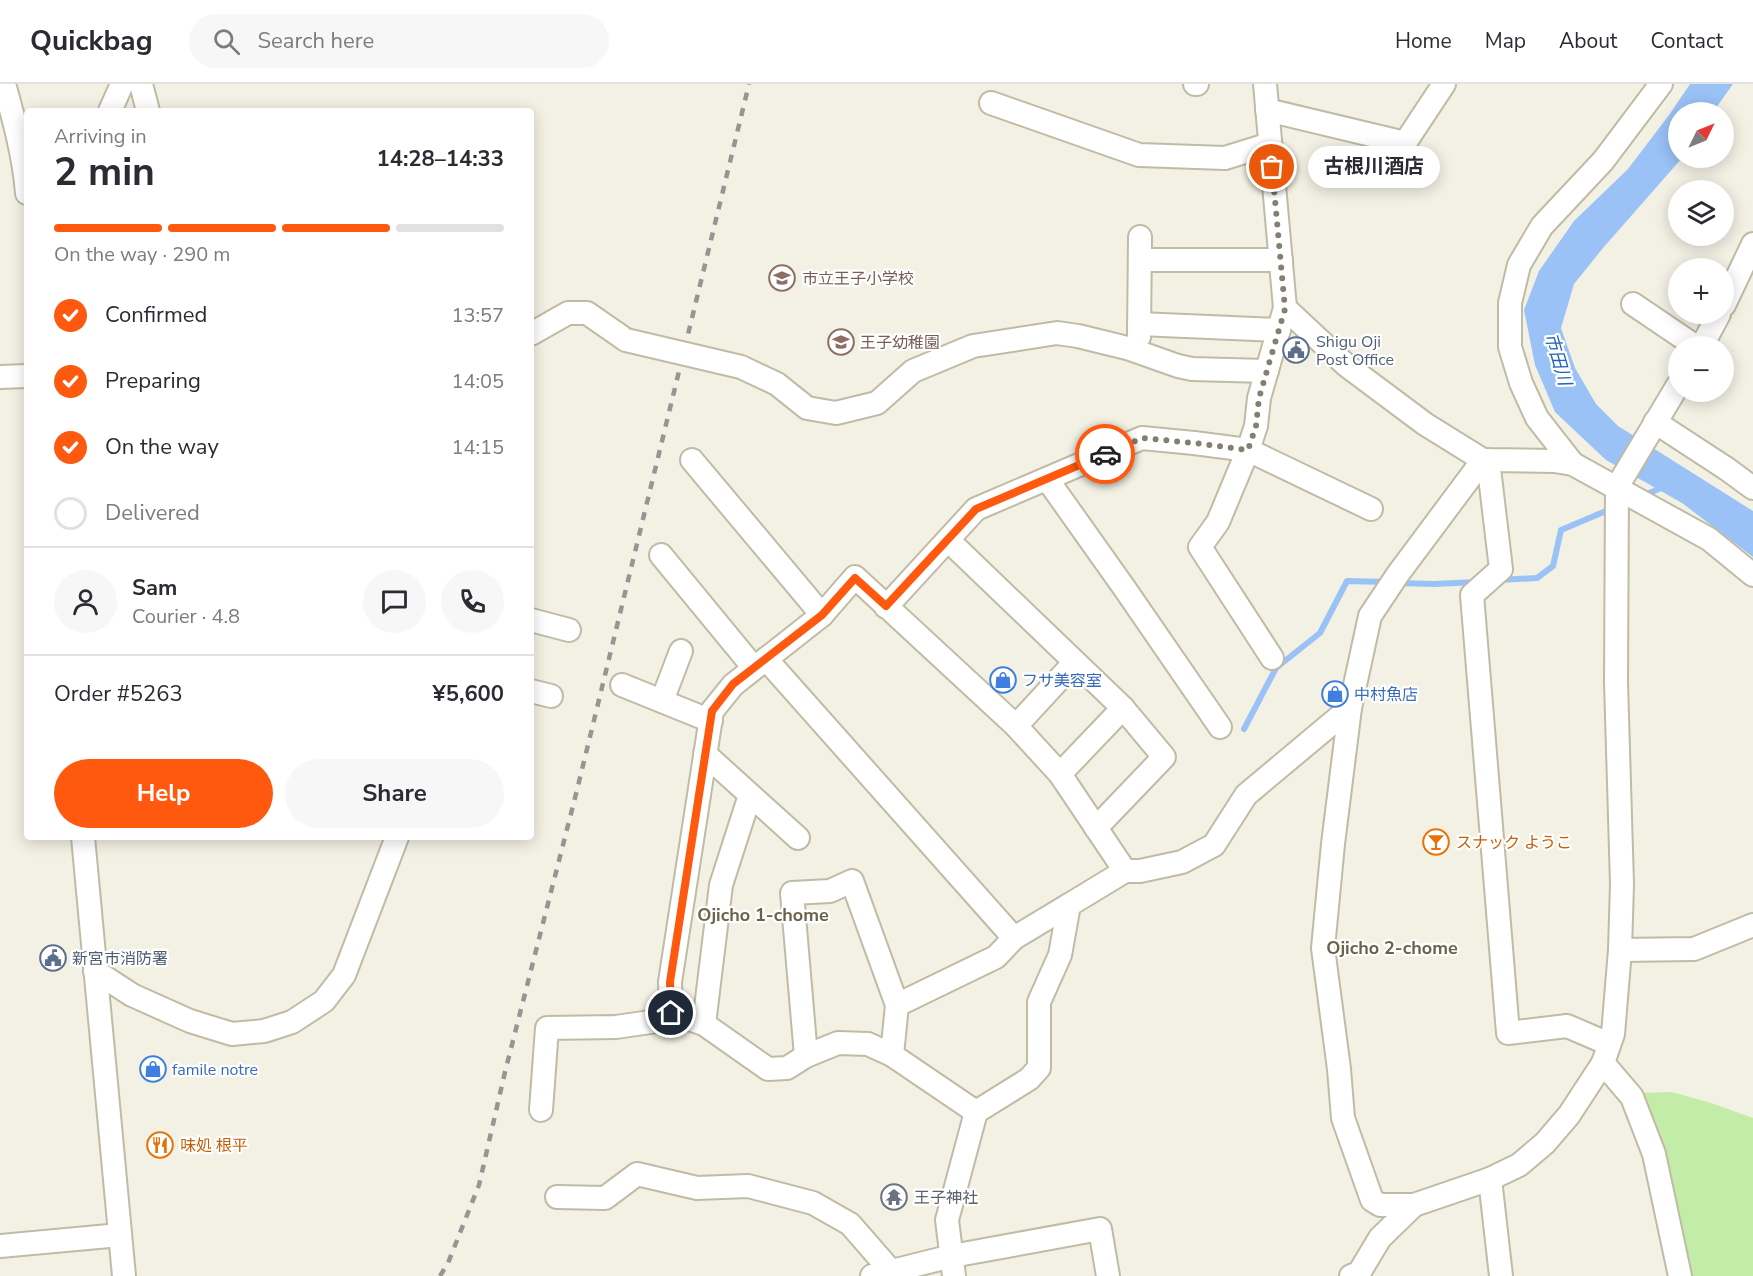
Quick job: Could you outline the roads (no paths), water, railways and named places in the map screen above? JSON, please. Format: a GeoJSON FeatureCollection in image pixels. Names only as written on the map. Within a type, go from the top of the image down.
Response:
{"type":"FeatureCollection","features":[{"type":"Feature","properties":{"kind":"street"},"geometry":{"type":"LineString","coordinates":[[4,84],[24,168]]}},
{"type":"Feature","properties":{"kind":"street"},"geometry":{"type":"LineString","coordinates":[[111,108],[122,84]]}},
{"type":"Feature","properties":{"kind":"street"},"geometry":{"type":"LineString","coordinates":[[141,84],[147,108]]}},
{"type":"Feature","properties":{"kind":"street"},"geometry":{"type":"LineString","coordinates":[[1265,84],[1285,309],[1259,398],[1256,426],[1248,450],[1218,522],[1200,547],[1272,658]]}},
{"type":"Feature","properties":{"kind":"street"},"geometry":{"type":"LineString","coordinates":[[1267,110],[1405,143],[1444,84]]}},
{"type":"Feature","properties":{"kind":"street"},"geometry":{"type":"LineString","coordinates":[[1573,464],[1537,418],[1521,382],[1510,347],[1510,303],[1519,265],[1542,226],[1603,161],[1661,84]]}},
{"type":"Feature","properties":{"kind":"street"},"geometry":{"type":"LineString","coordinates":[[991,103],[1139,155],[1225,158],[1269,144]]}},
{"type":"Feature","properties":{"kind":"street"},"geometry":{"type":"LineString","coordinates":[[1139,353],[1140,237]]}},
{"type":"Feature","properties":{"kind":"street"},"geometry":{"type":"LineString","coordinates":[[1734,284],[1753,244]]}},
{"type":"Feature","properties":{"kind":"street"},"geometry":{"type":"LineString","coordinates":[[1140,260],[1281,260]]}},
{"type":"Feature","properties":{"kind":"street"},"geometry":{"type":"LineString","coordinates":[[1633,304],[1680,336]]}},
{"type":"Feature","properties":{"kind":"street"},"geometry":{"type":"LineString","coordinates":[[1285,309],[1346,365],[1425,424],[1485,460],[1554,461],[1573,464],[1709,539],[1753,575]]}},
{"type":"Feature","properties":{"kind":"street"},"geometry":{"type":"LineString","coordinates":[[534,332],[568,313],[587,313],[626,340],[741,367],[777,384],[807,408],[836,413],[877,403],[914,371],[974,346],[1057,333],[1078,336],[1192,369],[1267,371]]}},
{"type":"Feature","properties":{"kind":"street"},"geometry":{"type":"LineString","coordinates":[[1139,324],[1279,330]]}},
{"type":"Feature","properties":{"kind":"street"},"geometry":{"type":"LineString","coordinates":[[0,377],[24,376]]}},
{"type":"Feature","properties":{"kind":"street"},"geometry":{"type":"LineString","coordinates":[[1485,460],[1398,574],[1370,616],[1350,708],[1323,948],[1343,1118],[1372,1200],[1380,1205],[1414,1205],[1490,1179],[1519,1165],[1545,1143],[1569,1115],[1606,1053],[1613,1034],[1620,950],[1622,884],[1617,682],[1617,487],[1668,402]]}},
{"type":"Feature","properties":{"kind":"street"},"geometry":{"type":"LineString","coordinates":[[1652,428],[1728,469],[1753,488]]}},
{"type":"Feature","properties":{"kind":"street"},"geometry":{"type":"LineString","coordinates":[[886,606],[976,509],[1142,438],[1248,450],[1371,509]]}},
{"type":"Feature","properties":{"kind":"street"},"geometry":{"type":"LineString","coordinates":[[692,460],[822,615]]}},
{"type":"Feature","properties":{"kind":"street"},"geometry":{"type":"LineString","coordinates":[[1485,460],[1501,569],[1472,595],[1508,1033],[1567,1026],[1606,1053],[1632,1097],[1654,1154],[1680,1276]]}},
{"type":"Feature","properties":{"kind":"street"},"geometry":{"type":"LineString","coordinates":[[1047,479],[1220,727]]}},
{"type":"Feature","properties":{"kind":"street"},"geometry":{"type":"LineString","coordinates":[[948,540],[1123,708],[1164,757],[1096,828]]}},
{"type":"Feature","properties":{"kind":"street"},"geometry":{"type":"LineString","coordinates":[[662,555],[1014,938]]}},
{"type":"Feature","properties":{"kind":"street"},"geometry":{"type":"LineString","coordinates":[[541,1110],[547,1028],[616,1027],[664,1020],[671,1013],[670,982],[712,711],[733,684],[822,615],[855,578],[1016,726],[1060,774],[1125,871]]}},
{"type":"Feature","properties":{"kind":"street"},"geometry":{"type":"LineString","coordinates":[[534,621],[569,630]]}},
{"type":"Feature","properties":{"kind":"street"},"geometry":{"type":"LineString","coordinates":[[662,701],[681,651]]}},
{"type":"Feature","properties":{"kind":"street"},"geometry":{"type":"LineString","coordinates":[[1016,726],[1075,662]]}},
{"type":"Feature","properties":{"kind":"street"},"geometry":{"type":"LineString","coordinates":[[622,685],[711,721]]}},
{"type":"Feature","properties":{"kind":"street"},"geometry":{"type":"LineString","coordinates":[[1060,774],[1123,708]]}},
{"type":"Feature","properties":{"kind":"street"},"geometry":{"type":"LineString","coordinates":[[897,1005],[996,957],[1014,938],[1125,871],[1140,871],[1182,862],[1214,845],[1246,795],[1350,708]]}},
{"type":"Feature","properties":{"kind":"street"},"geometry":{"type":"LineString","coordinates":[[705,754],[798,838]]}},
{"type":"Feature","properties":{"kind":"street"},"geometry":{"type":"LineString","coordinates":[[704,1024],[721,885],[750,795]]}},
{"type":"Feature","properties":{"kind":"street"},"geometry":{"type":"LineString","coordinates":[[84,840],[124,1276]]}},
{"type":"Feature","properties":{"kind":"street"},"geometry":{"type":"LineString","coordinates":[[95,971],[132,994],[161,1008],[190,1021],[232,1034],[264,1031],[292,1022],[324,1001],[344,975],[396,840]]}},
{"type":"Feature","properties":{"kind":"street"},"geometry":{"type":"LineString","coordinates":[[806,1056],[792,893],[830,891],[852,881],[897,1005],[892,1055]]}},
{"type":"Feature","properties":{"kind":"street"},"geometry":{"type":"LineString","coordinates":[[953,1266],[947,1220],[976,1112],[1029,1079],[1038,1068],[1039,1002],[1060,955],[1069,905]]}},
{"type":"Feature","properties":{"kind":"street"},"geometry":{"type":"LineString","coordinates":[[1620,950],[1694,949],[1753,925]]}},
{"type":"Feature","properties":{"kind":"street"},"geometry":{"type":"LineString","coordinates":[[671,1013],[704,1024],[768,1070],[787,1068],[806,1056],[838,1043],[868,1044],[892,1055],[976,1112]]}},
{"type":"Feature","properties":{"kind":"street"},"geometry":{"type":"LineString","coordinates":[[557,1197],[605,1198],[637,1174],[697,1188],[748,1186],[813,1203],[850,1224],[881,1273],[953,1266],[1100,1229],[1108,1276]]}},
{"type":"Feature","properties":{"kind":"street"},"geometry":{"type":"LineString","coordinates":[[1490,1179],[1501,1276]]}},
{"type":"Feature","properties":{"kind":"street"},"geometry":{"type":"LineString","coordinates":[[1352,1276],[1359,1273],[1380,1238],[1414,1205]]}},
{"type":"Feature","properties":{"kind":"street"},"geometry":{"type":"LineString","coordinates":[[0,1246],[120,1234]]}},
{"type":"Feature","properties":{"kind":"water"},"geometry":{"type":"Polygon","coordinates":[[[1690,84],[1733,84],[1720,102],[1678,102],[1690,84]]]}},
{"type":"Feature","properties":{"kind":"water","name":"市田川"},"geometry":{"type":"Polygon","coordinates":[[[1668,116],[1668,168],[1673,168],[1574,284],[1561,328],[1575,368],[1596,404],[1618,426],[1753,511],[1753,557],[1682,503],[1606,460],[1555,412],[1535,365],[1524,310],[1539,271],[1574,221],[1628,169],[1668,116]]]}},
{"type":"Feature","properties":{"kind":"waterway"},"geometry":{"type":"LineString","coordinates":[[1642,496],[1666,486]]}},
{"type":"Feature","properties":{"kind":"waterway"},"geometry":{"type":"LineString","coordinates":[[1499,580],[1537,578],[1553,566],[1561,530],[1613,508]]}},
{"type":"Feature","properties":{"kind":"waterway"},"geometry":{"type":"LineString","coordinates":[[1244,729],[1276,668],[1320,633],[1347,581],[1387,582]]}},
{"type":"Feature","properties":{"kind":"waterway"},"geometry":{"type":"LineString","coordinates":[[1398,583],[1477,582]]}},
{"type":"Feature","properties":{"kind":"railway"},"geometry":{"type":"LineString","coordinates":[[440,1276],[448,1263],[479,1185],[749,84]]}},
{"type":"Feature","properties":{"kind":"place","name":"古根川酒店"},"geometry":{"type":"Point","coordinates":[1272,167]}},
{"type":"Feature","properties":{"kind":"place","name":"市立王子小学校"},"geometry":{"type":"Point","coordinates":[782,278]}},
{"type":"Feature","properties":{"kind":"place","name":"王子幼稚園"},"geometry":{"type":"Point","coordinates":[841,342]}},
{"type":"Feature","properties":{"kind":"place","name":"Shigu Oji Post Office"},"geometry":{"type":"Point","coordinates":[1296,350]}},
{"type":"Feature","properties":{"kind":"place","name":"フサ美容室"},"geometry":{"type":"Point","coordinates":[1003,680]}},
{"type":"Feature","properties":{"kind":"place","name":"中村魚店"},"geometry":{"type":"Point","coordinates":[1335,694]}},
{"type":"Feature","properties":{"kind":"place","name":"スナック ようこ"},"geometry":{"type":"Point","coordinates":[1436,842]}},
{"type":"Feature","properties":{"kind":"place","name":"新宮市消防署"},"geometry":{"type":"Point","coordinates":[53,958]}},
{"type":"Feature","properties":{"kind":"place","name":"famile notre"},"geometry":{"type":"Point","coordinates":[153,1069]}},
{"type":"Feature","properties":{"kind":"place","name":"味処 根平"},"geometry":{"type":"Point","coordinates":[160,1145]}},
{"type":"Feature","properties":{"kind":"place","name":"王子神社"},"geometry":{"type":"Point","coordinates":[894,1197]}},
{"type":"Feature","properties":{"kind":"district","name":"Ojicho 1-chome"},"geometry":{"type":"Point","coordinates":[763,915]}},
{"type":"Feature","properties":{"kind":"district","name":"Ojicho 2-chome"},"geometry":{"type":"Point","coordinates":[1392,948]}}]}
